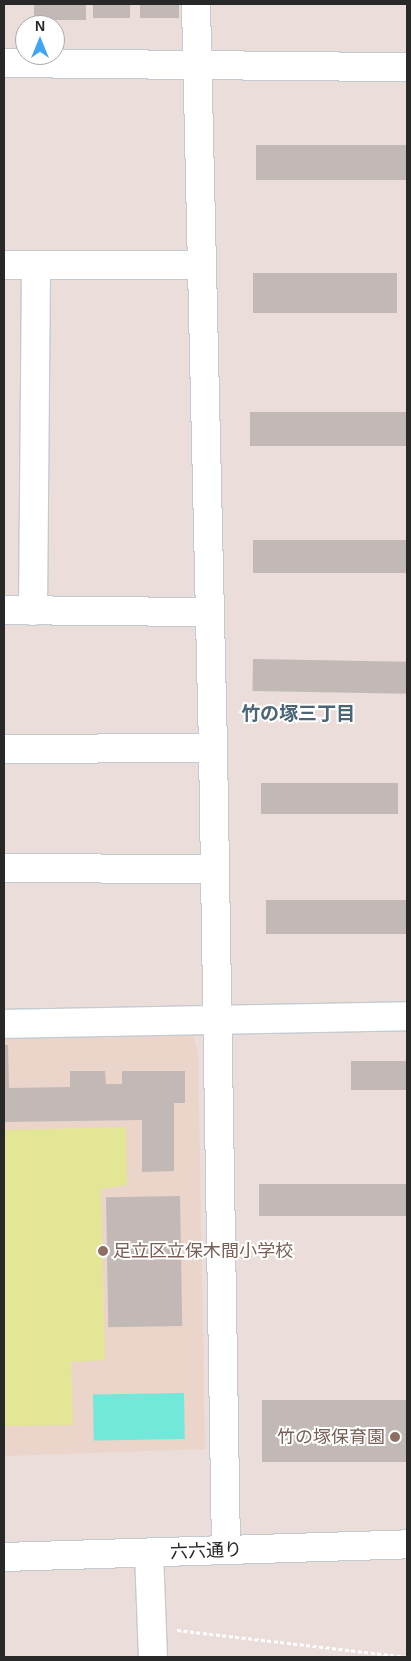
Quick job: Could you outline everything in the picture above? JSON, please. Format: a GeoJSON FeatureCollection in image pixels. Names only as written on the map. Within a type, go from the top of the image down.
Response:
{"type":"FeatureCollection","features":[{"type":"Feature","properties":{"kind":"street"},"geometry":{"type":"LineString","coordinates":[[196,4],[200,266],[213,748],[226,1550]]}},
{"type":"Feature","properties":{"kind":"street"},"geometry":{"type":"LineString","coordinates":[[4,63],[407,67]]}},
{"type":"Feature","properties":{"kind":"street"},"geometry":{"type":"LineString","coordinates":[[4,266],[200,266]]}},
{"type":"Feature","properties":{"kind":"street"},"geometry":{"type":"LineString","coordinates":[[33,611],[36,266]]}},
{"type":"Feature","properties":{"kind":"street"},"geometry":{"type":"LineString","coordinates":[[4,610],[208,612]]}},
{"type":"Feature","properties":{"kind":"street"},"geometry":{"type":"LineString","coordinates":[[4,749],[213,748]]}},
{"type":"Feature","properties":{"kind":"street"},"geometry":{"type":"LineString","coordinates":[[4,868],[215,869]]}},
{"type":"Feature","properties":{"kind":"street"},"geometry":{"type":"LineString","coordinates":[[4,1024],[218,1022],[407,1016]]}},
{"type":"Feature","properties":{"kind":"street","name":"六六通り"},"geometry":{"type":"LineString","coordinates":[[4,1557],[407,1544]]}},
{"type":"Feature","properties":{"kind":"street"},"geometry":{"type":"LineString","coordinates":[[149,1553],[153,1657]]}},
{"type":"Feature","properties":{"kind":"path"},"geometry":{"type":"LineString","coordinates":[[152,1627],[407,1657]]}},
{"type":"Feature","properties":{"kind":"shaded area","name":"足立区立保木間小学校"},"geometry":{"type":"Polygon","coordinates":[[[192,1031],[198,1053],[205,1449],[4,1456],[4,1033],[192,1031]]]}},
{"type":"Feature","properties":{"kind":"green space"},"geometry":{"type":"Polygon","coordinates":[[[126,1127],[127,1185],[101,1189],[105,1360],[71,1362],[73,1425],[4,1426],[4,1130],[126,1127]]]}},
{"type":"Feature","properties":{"kind":"water"},"geometry":{"type":"Polygon","coordinates":[[[184,1393],[185,1439],[94,1441],[93,1395],[184,1393]]]}},
{"type":"Feature","properties":{"kind":"building"},"geometry":{"type":"Polygon","coordinates":[[[34,4],[86,4],[86,20],[65,20],[65,15],[34,15],[34,4]]]}},
{"type":"Feature","properties":{"kind":"building"},"geometry":{"type":"Polygon","coordinates":[[[93,4],[130,4],[130,18],[93,18],[93,4]]]}},
{"type":"Feature","properties":{"kind":"building"},"geometry":{"type":"Polygon","coordinates":[[[140,4],[179,4],[179,18],[140,18],[140,4]]]}},
{"type":"Feature","properties":{"kind":"building"},"geometry":{"type":"Polygon","coordinates":[[[256,145],[407,145],[407,180],[256,180],[256,145]]]}},
{"type":"Feature","properties":{"kind":"building"},"geometry":{"type":"Polygon","coordinates":[[[253,273],[397,273],[397,313],[253,313],[253,273]]]}},
{"type":"Feature","properties":{"kind":"building"},"geometry":{"type":"Polygon","coordinates":[[[250,412],[407,412],[407,446],[250,446],[250,412]]]}},
{"type":"Feature","properties":{"kind":"building"},"geometry":{"type":"Polygon","coordinates":[[[253,540],[407,540],[407,573],[253,573],[253,540]]]}},
{"type":"Feature","properties":{"kind":"building"},"geometry":{"type":"Polygon","coordinates":[[[253,659],[407,662],[406,694],[252,691],[253,659]]]}},
{"type":"Feature","properties":{"kind":"building"},"geometry":{"type":"Polygon","coordinates":[[[261,783],[398,783],[398,814],[261,814],[261,783]]]}},
{"type":"Feature","properties":{"kind":"building"},"geometry":{"type":"Polygon","coordinates":[[[266,900],[407,900],[407,934],[266,934],[266,900]]]}},
{"type":"Feature","properties":{"kind":"building"},"geometry":{"type":"Polygon","coordinates":[[[4,1045],[8,1045],[9,1088],[70,1087],[70,1071],[105,1071],[106,1084],[122,1084],[122,1071],[185,1071],[185,1103],[174,1103],[174,1171],[142,1172],[142,1120],[4,1122],[4,1045]]]}},
{"type":"Feature","properties":{"kind":"building"},"geometry":{"type":"Polygon","coordinates":[[[351,1061],[407,1061],[407,1090],[351,1090],[351,1061]]]}},
{"type":"Feature","properties":{"kind":"building"},"geometry":{"type":"Polygon","coordinates":[[[259,1184],[407,1184],[407,1216],[259,1216],[259,1184]]]}},
{"type":"Feature","properties":{"kind":"building"},"geometry":{"type":"Polygon","coordinates":[[[180,1196],[182,1326],[108,1327],[106,1197],[180,1196]]]}},
{"type":"Feature","properties":{"kind":"building"},"geometry":{"type":"Polygon","coordinates":[[[262,1400],[407,1400],[407,1462],[262,1462],[262,1400]]]}},
{"type":"Feature","properties":{"kind":"place","name":"足立区立保木間小学校"},"geometry":{"type":"Point","coordinates":[103,1251]}},
{"type":"Feature","properties":{"kind":"place","name":"竹の塚保育園"},"geometry":{"type":"Point","coordinates":[395,1437]}},
{"type":"Feature","properties":{"kind":"district","name":"竹の塚三丁目"},"geometry":{"type":"Point","coordinates":[298,714]}}]}
